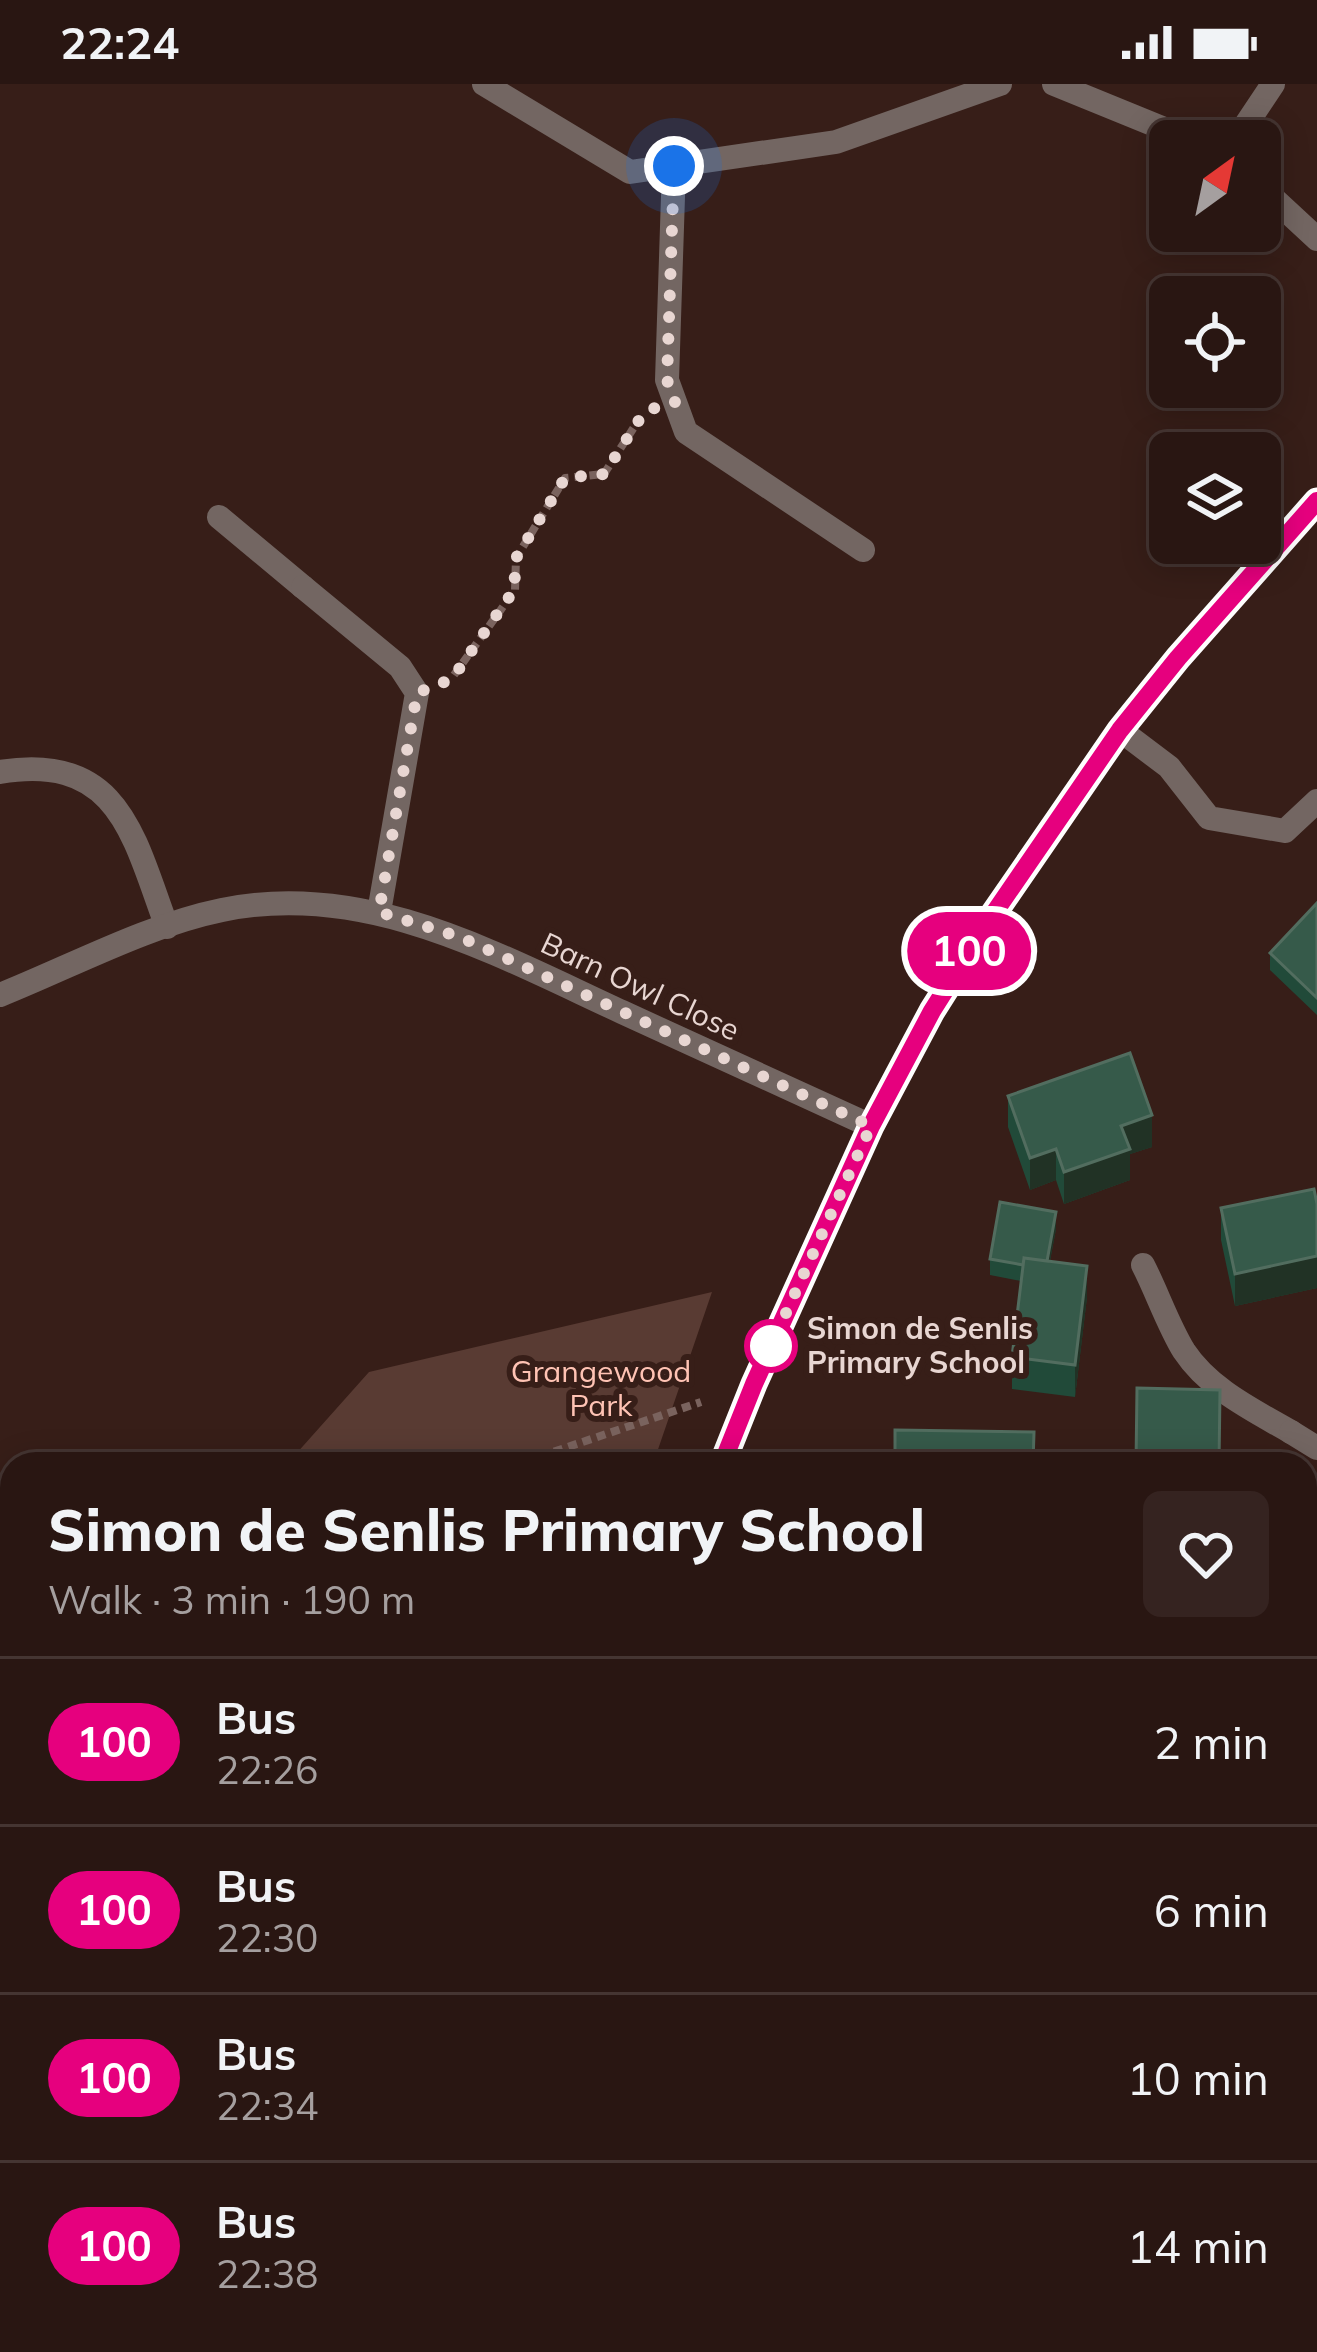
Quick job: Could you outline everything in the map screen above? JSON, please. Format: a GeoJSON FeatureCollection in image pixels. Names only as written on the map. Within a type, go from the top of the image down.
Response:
{"type":"FeatureCollection","features":[{"type":"Feature","properties":{"kind":"street"},"geometry":{"type":"LineString","coordinates":[[484,84],[630,172],[836,142],[954,92],[1000,84]]}},
{"type":"Feature","properties":{"kind":"street"},"geometry":{"type":"LineString","coordinates":[[1054,84],[1149,123]]}},
{"type":"Feature","properties":{"kind":"street"},"geometry":{"type":"LineString","coordinates":[[1249,120],[1273,84]]}},
{"type":"Feature","properties":{"kind":"street"},"geometry":{"type":"LineString","coordinates":[[674,166],[667,380],[686,432],[863,550]]}},
{"type":"Feature","properties":{"kind":"street"},"geometry":{"type":"LineString","coordinates":[[1281,206],[1317,239]]}},
{"type":"Feature","properties":{"kind":"street"},"geometry":{"type":"LineString","coordinates":[[727,1452],[871,1126],[932,1011],[1120,730],[1317,501]]}},
{"type":"Feature","properties":{"kind":"street"},"geometry":{"type":"LineString","coordinates":[[219,517],[400,667],[417,693],[379,912]]}},
{"type":"Feature","properties":{"kind":"street"},"geometry":{"type":"LineString","coordinates":[[1120,730],[1168,767],[1209,818],[1286,831],[1317,801]]}},
{"type":"Feature","properties":{"kind":"street"},"geometry":{"type":"LineString","coordinates":[[0,772],[57,772],[101,790],[128,823],[167,927]]}},
{"type":"Feature","properties":{"kind":"street","name":"Barn Owl Close"},"geometry":{"type":"LineString","coordinates":[[0,995],[221,910],[270,904],[379,912],[460,937],[871,1126]]}},
{"type":"Feature","properties":{"kind":"street"},"geometry":{"type":"LineString","coordinates":[[1143,1264],[1182,1348],[1200,1372],[1317,1448]]}},
{"type":"Feature","properties":{"kind":"path"},"geometry":{"type":"LineString","coordinates":[[417,693],[452,679],[514,590],[516,558],[565,478],[604,474],[645,411],[675,402]]}},
{"type":"Feature","properties":{"kind":"path"},"geometry":{"type":"LineString","coordinates":[[553,1452],[754,1384]]}},
{"type":"Feature","properties":{"kind":"green space","name":"Grangewood Park"},"geometry":{"type":"Polygon","coordinates":[[[712,1292],[657,1452],[298,1452],[369,1372],[712,1292]]]}},
{"type":"Feature","properties":{"kind":"building"},"geometry":{"type":"Polygon","coordinates":[[[1317,903],[1317,998],[1270,953],[1317,903]]]}},
{"type":"Feature","properties":{"kind":"building"},"geometry":{"type":"Polygon","coordinates":[[[1130,1053],[1152,1115],[1121,1126],[1130,1149],[1064,1172],[1056,1149],[1030,1158],[1008,1096],[1130,1053]]]}},
{"type":"Feature","properties":{"kind":"building"},"geometry":{"type":"Polygon","coordinates":[[[1314,1189],[1317,1256],[1235,1274],[1221,1208],[1314,1189]]]}},
{"type":"Feature","properties":{"kind":"building"},"geometry":{"type":"Polygon","coordinates":[[[1000,1202],[1056,1212],[1047,1261],[1024,1258],[1023,1265],[990,1259],[1000,1202]]]}},
{"type":"Feature","properties":{"kind":"building"},"geometry":{"type":"Polygon","coordinates":[[[1024,1258],[1087,1266],[1075,1365],[1012,1357],[1024,1258]]]}},
{"type":"Feature","properties":{"kind":"building"},"geometry":{"type":"Polygon","coordinates":[[[1137,1388],[1220,1390],[1219,1452],[1136,1452],[1137,1388]]]}},
{"type":"Feature","properties":{"kind":"building"},"geometry":{"type":"Polygon","coordinates":[[[895,1430],[1034,1432],[1033,1452],[895,1452],[895,1430]]]}},
{"type":"Feature","properties":{"kind":"bus line","name":"100"},"geometry":{"type":"LineString","coordinates":[[727,1452],[871,1126],[932,1011],[1120,730],[1317,501]]}},
{"type":"Feature","properties":{"kind":"place","name":"Simon de Senlis Primary School"},"geometry":{"type":"Point","coordinates":[771,1346]}},
{"type":"Feature","properties":{"kind":"route"},"geometry":{"type":"LineString","coordinates":[[674,166],[667,380],[675,402],[645,411],[604,474],[565,478],[516,558],[514,590],[452,679],[417,693],[379,912],[460,937],[871,1126],[771,1346]]}}]}
